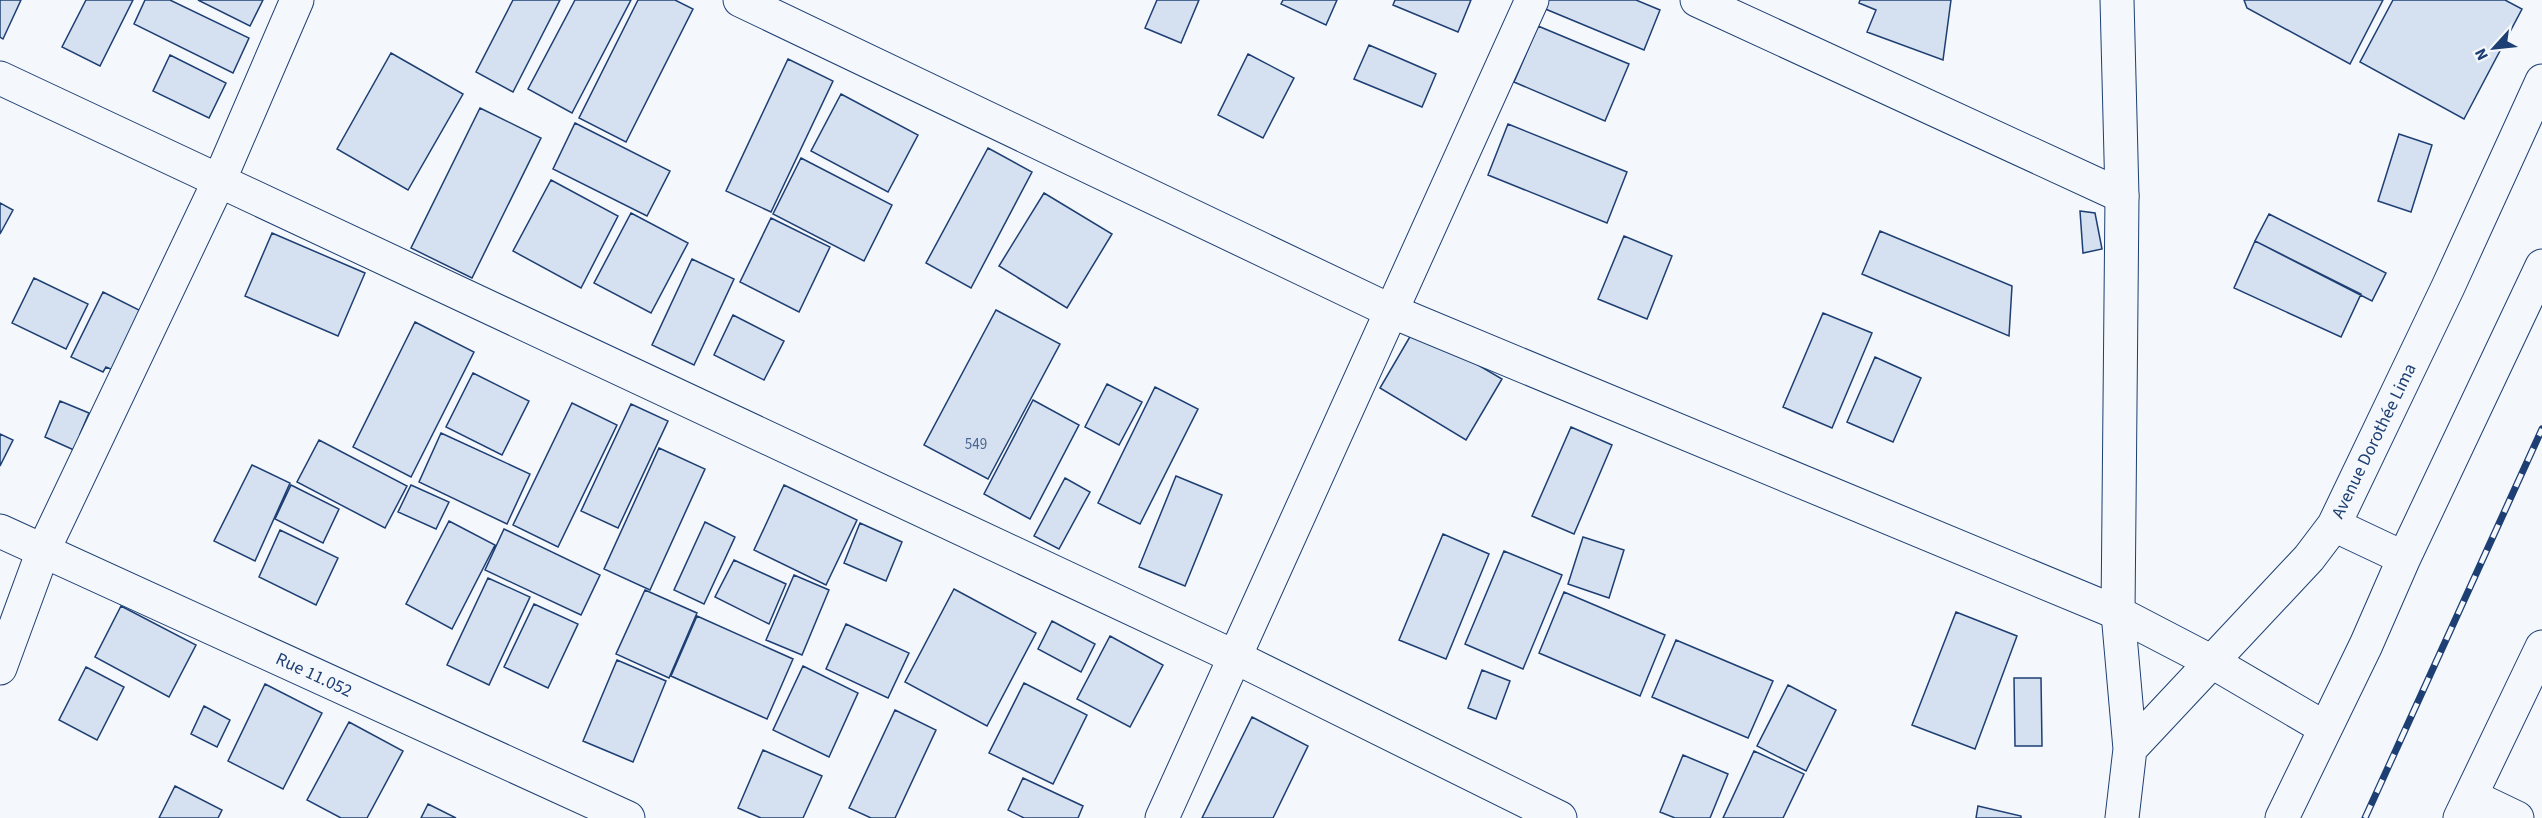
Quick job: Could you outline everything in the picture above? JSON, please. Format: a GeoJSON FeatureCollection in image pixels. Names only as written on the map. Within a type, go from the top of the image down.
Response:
{"type":"FeatureCollection","features":[{"type":"Feature","properties":{"kind":"street"},"geometry":{"type":"LineString","coordinates":[[0,668],[43,551],[219,181],[297,0]]}},
{"type":"Feature","properties":{"kind":"street"},"geometry":{"type":"LineString","coordinates":[[740,0],[1391,311],[2118,613],[2214,663],[2325,728]]}},
{"type":"Feature","properties":{"kind":"street"},"geometry":{"type":"LineString","coordinates":[[1162,818],[1532,0]]}},
{"type":"Feature","properties":{"kind":"street"},"geometry":{"type":"LineString","coordinates":[[1697,0],[2122,196]]}},
{"type":"Feature","properties":{"kind":"street"},"geometry":{"type":"LineString","coordinates":[[2117,0],[2122,196],[2118,613],[2130,750],[2122,818]]}},
{"type":"Feature","properties":{"kind":"street"},"geometry":{"type":"LineString","coordinates":[[0,78],[1235,657],[1560,818]]}},
{"type":"Feature","properties":{"kind":"street","name":"Avenue Dorothée Lima"},"geometry":{"type":"LineString","coordinates":[[2130,750],[2214,663],[2309,558],[2334,525],[2448,287],[2542,81]]}},
{"type":"Feature","properties":{"kind":"street"},"geometry":{"type":"LineString","coordinates":[[2282,818],[2366,645],[2404,558],[2542,266]]}},
{"type":"Feature","properties":{"kind":"street"},"geometry":{"type":"LineString","coordinates":[[2334,525],[2404,558]]}},
{"type":"Feature","properties":{"kind":"street","name":"Rue 11.052"},"geometry":{"type":"LineString","coordinates":[[0,531],[628,818]]}},
{"type":"Feature","properties":{"kind":"street"},"geometry":{"type":"LineString","coordinates":[[2517,818],[2465,807],[2542,647]]}},
{"type":"Feature","properties":{"kind":"building"},"geometry":{"type":"Polygon","coordinates":[[[0,0],[21,0],[3,39],[0,37],[0,0]]]}},
{"type":"Feature","properties":{"kind":"building"},"geometry":{"type":"Polygon","coordinates":[[[86,0],[133,0],[100,66],[62,47],[86,0]]]}},
{"type":"Feature","properties":{"kind":"building"},"geometry":{"type":"Polygon","coordinates":[[[145,0],[170,0],[249,38],[233,73],[134,24],[145,0]]]}},
{"type":"Feature","properties":{"kind":"building"},"geometry":{"type":"Polygon","coordinates":[[[198,0],[263,0],[250,26],[198,0]]]}},
{"type":"Feature","properties":{"kind":"building"},"geometry":{"type":"Polygon","coordinates":[[[513,0],[560,0],[513,92],[476,72],[513,0]]]}},
{"type":"Feature","properties":{"kind":"building"},"geometry":{"type":"Polygon","coordinates":[[[575,0],[631,0],[572,113],[528,89],[575,0]]]}},
{"type":"Feature","properties":{"kind":"building"},"geometry":{"type":"Polygon","coordinates":[[[638,0],[675,0],[693,9],[626,142],[579,118],[638,0]]]}},
{"type":"Feature","properties":{"kind":"building"},"geometry":{"type":"Polygon","coordinates":[[[1157,0],[1199,0],[1181,43],[1145,28],[1157,0]]]}},
{"type":"Feature","properties":{"kind":"building"},"geometry":{"type":"Polygon","coordinates":[[[1283,0],[1337,0],[1326,25],[1281,4],[1283,0]]]}},
{"type":"Feature","properties":{"kind":"building"},"geometry":{"type":"Polygon","coordinates":[[[1395,0],[1471,0],[1458,32],[1393,5],[1395,0]]]}},
{"type":"Feature","properties":{"kind":"building"},"geometry":{"type":"Polygon","coordinates":[[[1546,0],[1636,0],[1660,10],[1644,50],[1543,8],[1546,0]]]}},
{"type":"Feature","properties":{"kind":"building"},"geometry":{"type":"Polygon","coordinates":[[[1860,0],[1951,0],[1943,60],[1867,32],[1876,10],[1859,3],[1860,0]]]}},
{"type":"Feature","properties":{"kind":"building"},"geometry":{"type":"Polygon","coordinates":[[[2244,0],[2383,0],[2350,64],[2247,8],[2244,0]]]}},
{"type":"Feature","properties":{"kind":"building"},"geometry":{"type":"Polygon","coordinates":[[[2393,0],[2505,0],[2522,9],[2464,119],[2360,62],[2393,0]]]}},
{"type":"Feature","properties":{"kind":"building"},"geometry":{"type":"Polygon","coordinates":[[[1538,26],[1629,64],[1605,121],[1514,82],[1538,26]]]}},
{"type":"Feature","properties":{"kind":"building"},"geometry":{"type":"Polygon","coordinates":[[[1369,45],[1436,74],[1422,107],[1354,79],[1369,45]]]}},
{"type":"Feature","properties":{"kind":"building"},"geometry":{"type":"Polygon","coordinates":[[[391,53],[463,94],[408,190],[337,149],[391,53]]]}},
{"type":"Feature","properties":{"kind":"building"},"geometry":{"type":"Polygon","coordinates":[[[1248,54],[1294,78],[1263,138],[1218,115],[1248,54]]]}},
{"type":"Feature","properties":{"kind":"building"},"geometry":{"type":"Polygon","coordinates":[[[170,55],[226,83],[209,118],[153,91],[170,55]]]}},
{"type":"Feature","properties":{"kind":"building"},"geometry":{"type":"Polygon","coordinates":[[[788,59],[833,81],[771,212],[726,191],[788,59]]]}},
{"type":"Feature","properties":{"kind":"building"},"geometry":{"type":"Polygon","coordinates":[[[841,94],[918,135],[888,192],[811,151],[841,94]]]}},
{"type":"Feature","properties":{"kind":"building"},"geometry":{"type":"Polygon","coordinates":[[[480,108],[541,138],[472,278],[411,248],[480,108]]]}},
{"type":"Feature","properties":{"kind":"building"},"geometry":{"type":"Polygon","coordinates":[[[575,123],[670,171],[647,216],[553,169],[575,123]]]}},
{"type":"Feature","properties":{"kind":"building"},"geometry":{"type":"Polygon","coordinates":[[[1508,124],[1627,172],[1607,223],[1488,175],[1508,124]]]}},
{"type":"Feature","properties":{"kind":"building"},"geometry":{"type":"Polygon","coordinates":[[[2399,134],[2432,145],[2411,212],[2378,201],[2399,134]]]}},
{"type":"Feature","properties":{"kind":"building"},"geometry":{"type":"Polygon","coordinates":[[[988,148],[1032,172],[971,288],[926,263],[988,148]]]}},
{"type":"Feature","properties":{"kind":"building"},"geometry":{"type":"Polygon","coordinates":[[[801,158],[892,205],[864,261],[773,214],[801,158]]]}},
{"type":"Feature","properties":{"kind":"building"},"geometry":{"type":"Polygon","coordinates":[[[551,180],[618,216],[581,288],[513,251],[551,180]]]}},
{"type":"Feature","properties":{"kind":"building"},"geometry":{"type":"Polygon","coordinates":[[[1044,193],[1112,234],[1067,308],[999,266],[1044,193]]]}},
{"type":"Feature","properties":{"kind":"building"},"geometry":{"type":"Polygon","coordinates":[[[0,203],[13,210],[0,234],[0,203]]]}},
{"type":"Feature","properties":{"kind":"building"},"geometry":{"type":"Polygon","coordinates":[[[2080,211],[2095,213],[2102,249],[2083,253],[2080,211]]]}},
{"type":"Feature","properties":{"kind":"building"},"geometry":{"type":"Polygon","coordinates":[[[631,213],[688,243],[651,313],[594,283],[631,213]]]}},
{"type":"Feature","properties":{"kind":"building"},"geometry":{"type":"Polygon","coordinates":[[[2269,214],[2386,273],[2372,301],[2255,241],[2269,214]]]}},
{"type":"Feature","properties":{"kind":"building"},"geometry":{"type":"Polygon","coordinates":[[[771,218],[830,247],[799,312],[740,282],[771,218]]]}},
{"type":"Feature","properties":{"kind":"building"},"geometry":{"type":"Polygon","coordinates":[[[1880,231],[2012,286],[2009,336],[1862,274],[1880,231]]]}},
{"type":"Feature","properties":{"kind":"building"},"geometry":{"type":"Polygon","coordinates":[[[272,233],[365,273],[338,336],[245,296],[272,233]]]}},
{"type":"Feature","properties":{"kind":"building"},"geometry":{"type":"Polygon","coordinates":[[[1624,236],[1672,256],[1647,319],[1598,299],[1624,236]]]}},
{"type":"Feature","properties":{"kind":"building"},"geometry":{"type":"Polygon","coordinates":[[[2255,241],[2361,294],[2341,337],[2234,288],[2255,241]]]}},
{"type":"Feature","properties":{"kind":"building"},"geometry":{"type":"Polygon","coordinates":[[[692,259],[734,279],[694,365],[652,345],[692,259]]]}},
{"type":"Feature","properties":{"kind":"building"},"geometry":{"type":"Polygon","coordinates":[[[34,278],[88,304],[66,349],[12,323],[34,278]]]}},
{"type":"Feature","properties":{"kind":"building"},"geometry":{"type":"Polygon","coordinates":[[[103,292],[141,311],[113,370],[106,367],[103,372],[71,357],[103,292]]]}},
{"type":"Feature","properties":{"kind":"building"},"geometry":{"type":"Polygon","coordinates":[[[996,310],[1060,344],[988,479],[924,445],[996,310]]]}},
{"type":"Feature","properties":{"kind":"building"},"geometry":{"type":"Polygon","coordinates":[[[1823,313],[1872,333],[1832,428],[1783,407],[1823,313]]]}},
{"type":"Feature","properties":{"kind":"building"},"geometry":{"type":"Polygon","coordinates":[[[733,315],[784,341],[764,380],[714,355],[733,315]]]}},
{"type":"Feature","properties":{"kind":"building"},"geometry":{"type":"Polygon","coordinates":[[[415,322],[474,352],[411,477],[353,447],[415,322]]]}},
{"type":"Feature","properties":{"kind":"building"},"geometry":{"type":"Polygon","coordinates":[[[1415,328],[1502,379],[1466,440],[1380,388],[1415,328]]]}},
{"type":"Feature","properties":{"kind":"building"},"geometry":{"type":"Polygon","coordinates":[[[1875,357],[1921,378],[1893,442],[1847,422],[1875,357]]]}},
{"type":"Feature","properties":{"kind":"building"},"geometry":{"type":"Polygon","coordinates":[[[473,373],[529,401],[502,455],[446,427],[473,373]]]}},
{"type":"Feature","properties":{"kind":"building"},"geometry":{"type":"Polygon","coordinates":[[[1107,384],[1142,402],[1119,445],[1085,427],[1107,384]]]}},
{"type":"Feature","properties":{"kind":"building"},"geometry":{"type":"Polygon","coordinates":[[[1155,387],[1198,409],[1140,524],[1098,503],[1155,387]]]}},
{"type":"Feature","properties":{"kind":"building"},"geometry":{"type":"Polygon","coordinates":[[[1033,400],[1079,425],[1030,519],[984,494],[1033,400]]]}},
{"type":"Feature","properties":{"kind":"building"},"geometry":{"type":"Polygon","coordinates":[[[60,401],[89,413],[80,434],[92,439],[85,455],[45,437],[60,401]]]}},
{"type":"Feature","properties":{"kind":"building"},"geometry":{"type":"Polygon","coordinates":[[[572,403],[617,425],[558,547],[513,525],[572,403]]]}},
{"type":"Feature","properties":{"kind":"building"},"geometry":{"type":"Polygon","coordinates":[[[631,404],[668,421],[618,528],[581,511],[631,404]]]}},
{"type":"Feature","properties":{"kind":"building"},"geometry":{"type":"Polygon","coordinates":[[[1571,427],[1612,445],[1574,534],[1532,516],[1571,427]]]}},
{"type":"Feature","properties":{"kind":"building"},"geometry":{"type":"Polygon","coordinates":[[[441,433],[530,474],[507,524],[419,482],[441,433]]]}},
{"type":"Feature","properties":{"kind":"building"},"geometry":{"type":"Polygon","coordinates":[[[0,434],[13,440],[0,466],[0,434]]]}},
{"type":"Feature","properties":{"kind":"building"},"geometry":{"type":"Polygon","coordinates":[[[319,440],[407,486],[385,528],[297,482],[319,440]]]}},
{"type":"Feature","properties":{"kind":"building"},"geometry":{"type":"Polygon","coordinates":[[[659,448],[705,469],[650,590],[604,569],[659,448]]]}},
{"type":"Feature","properties":{"kind":"building"},"geometry":{"type":"Polygon","coordinates":[[[252,465],[290,483],[255,561],[214,541],[252,465]]]}},
{"type":"Feature","properties":{"kind":"building"},"geometry":{"type":"Polygon","coordinates":[[[1176,476],[1222,495],[1185,586],[1139,567],[1176,476]]]}},
{"type":"Feature","properties":{"kind":"building"},"geometry":{"type":"Polygon","coordinates":[[[1065,478],[1090,492],[1059,549],[1034,536],[1065,478]]]}},
{"type":"Feature","properties":{"kind":"building"},"geometry":{"type":"Polygon","coordinates":[[[291,485],[339,509],[323,543],[275,519],[291,485]]]}},
{"type":"Feature","properties":{"kind":"building"},"geometry":{"type":"Polygon","coordinates":[[[411,485],[449,502],[436,529],[398,512],[411,485]]]}},
{"type":"Feature","properties":{"kind":"building"},"geometry":{"type":"Polygon","coordinates":[[[784,485],[857,520],[826,585],[754,550],[784,485]]]}},
{"type":"Feature","properties":{"kind":"building"},"geometry":{"type":"Polygon","coordinates":[[[449,521],[495,545],[452,629],[406,604],[449,521]]]}},
{"type":"Feature","properties":{"kind":"building"},"geometry":{"type":"Polygon","coordinates":[[[705,522],[735,537],[704,604],[674,590],[705,522]]]}},
{"type":"Feature","properties":{"kind":"building"},"geometry":{"type":"Polygon","coordinates":[[[860,523],[902,542],[886,581],[844,563],[860,523]]]}},
{"type":"Feature","properties":{"kind":"building"},"geometry":{"type":"Polygon","coordinates":[[[504,529],[600,575],[581,615],[485,570],[504,529]]]}},
{"type":"Feature","properties":{"kind":"building"},"geometry":{"type":"Polygon","coordinates":[[[280,530],[338,558],[316,605],[259,577],[280,530]]]}},
{"type":"Feature","properties":{"kind":"building"},"geometry":{"type":"Polygon","coordinates":[[[1443,534],[1489,554],[1446,659],[1399,640],[1443,534]]]}},
{"type":"Feature","properties":{"kind":"building"},"geometry":{"type":"Polygon","coordinates":[[[1583,537],[1624,550],[1609,598],[1568,584],[1583,537]]]}},
{"type":"Feature","properties":{"kind":"building"},"geometry":{"type":"Polygon","coordinates":[[[1504,551],[1562,575],[1523,669],[1465,644],[1504,551]]]}},
{"type":"Feature","properties":{"kind":"building"},"geometry":{"type":"Polygon","coordinates":[[[734,560],[786,584],[769,624],[715,597],[734,560]]]}},
{"type":"Feature","properties":{"kind":"building"},"geometry":{"type":"Polygon","coordinates":[[[794,575],[829,590],[802,655],[766,640],[794,575]]]}},
{"type":"Feature","properties":{"kind":"building"},"geometry":{"type":"Polygon","coordinates":[[[488,578],[530,597],[489,685],[447,665],[488,578]]]}},
{"type":"Feature","properties":{"kind":"building"},"geometry":{"type":"Polygon","coordinates":[[[954,589],[1036,633],[987,726],[905,682],[954,589]]]}},
{"type":"Feature","properties":{"kind":"building"},"geometry":{"type":"Polygon","coordinates":[[[645,590],[697,613],[669,678],[616,654],[645,590]]]}},
{"type":"Feature","properties":{"kind":"building"},"geometry":{"type":"Polygon","coordinates":[[[1564,592],[1665,635],[1640,696],[1539,653],[1564,592]]]}},
{"type":"Feature","properties":{"kind":"building"},"geometry":{"type":"Polygon","coordinates":[[[534,604],[578,624],[548,688],[504,667],[534,604]]]}},
{"type":"Feature","properties":{"kind":"building"},"geometry":{"type":"Polygon","coordinates":[[[121,606],[196,645],[169,697],[95,657],[121,606]]]}},
{"type":"Feature","properties":{"kind":"building"},"geometry":{"type":"Polygon","coordinates":[[[1956,612],[2017,636],[1975,749],[1912,725],[1956,612]]]}},
{"type":"Feature","properties":{"kind":"building"},"geometry":{"type":"Polygon","coordinates":[[[697,616],[793,659],[767,719],[671,676],[697,616]]]}},
{"type":"Feature","properties":{"kind":"building"},"geometry":{"type":"Polygon","coordinates":[[[1052,621],[1095,644],[1081,672],[1038,649],[1052,621]]]}},
{"type":"Feature","properties":{"kind":"building"},"geometry":{"type":"Polygon","coordinates":[[[846,624],[909,653],[888,698],[826,669],[846,624]]]}},
{"type":"Feature","properties":{"kind":"building"},"geometry":{"type":"Polygon","coordinates":[[[1110,636],[1163,665],[1130,727],[1077,699],[1110,636]]]}},
{"type":"Feature","properties":{"kind":"building"},"geometry":{"type":"Polygon","coordinates":[[[1676,640],[1773,681],[1748,738],[1652,697],[1676,640]]]}},
{"type":"Feature","properties":{"kind":"building"},"geometry":{"type":"Polygon","coordinates":[[[617,660],[666,681],[633,762],[583,741],[617,660]]]}},
{"type":"Feature","properties":{"kind":"building"},"geometry":{"type":"Polygon","coordinates":[[[803,666],[858,693],[829,757],[773,730],[803,666]]]}},
{"type":"Feature","properties":{"kind":"building"},"geometry":{"type":"Polygon","coordinates":[[[86,667],[124,687],[97,740],[59,720],[86,667]]]}},
{"type":"Feature","properties":{"kind":"building"},"geometry":{"type":"Polygon","coordinates":[[[1482,670],[1510,681],[1496,719],[1468,708],[1482,670]]]}},
{"type":"Feature","properties":{"kind":"building"},"geometry":{"type":"Polygon","coordinates":[[[2014,678],[2041,678],[2042,746],[2015,746],[2014,678]]]}},
{"type":"Feature","properties":{"kind":"building"},"geometry":{"type":"Polygon","coordinates":[[[1024,683],[1087,715],[1053,784],[989,753],[1024,683]]]}},
{"type":"Feature","properties":{"kind":"building"},"geometry":{"type":"Polygon","coordinates":[[[265,684],[322,713],[283,789],[228,761],[265,684]]]}},
{"type":"Feature","properties":{"kind":"building"},"geometry":{"type":"Polygon","coordinates":[[[1788,685],[1836,710],[1806,771],[1757,746],[1788,685]]]}},
{"type":"Feature","properties":{"kind":"building"},"geometry":{"type":"Polygon","coordinates":[[[204,706],[230,720],[217,747],[191,734],[204,706]]]}},
{"type":"Feature","properties":{"kind":"building"},"geometry":{"type":"Polygon","coordinates":[[[895,710],[936,730],[895,818],[871,818],[849,808],[895,710]]]}},
{"type":"Feature","properties":{"kind":"building"},"geometry":{"type":"Polygon","coordinates":[[[1252,717],[1308,746],[1273,818],[1202,818],[1252,717]]]}},
{"type":"Feature","properties":{"kind":"building"},"geometry":{"type":"Polygon","coordinates":[[[349,722],[403,751],[367,818],[341,818],[307,800],[349,722]]]}},
{"type":"Feature","properties":{"kind":"building"},"geometry":{"type":"Polygon","coordinates":[[[763,750],[822,776],[803,818],[761,818],[738,808],[763,750]]]}},
{"type":"Feature","properties":{"kind":"building"},"geometry":{"type":"Polygon","coordinates":[[[1754,751],[1804,774],[1783,818],[1723,818],[1754,751]]]}},
{"type":"Feature","properties":{"kind":"building"},"geometry":{"type":"Polygon","coordinates":[[[1683,755],[1728,774],[1710,818],[1675,818],[1660,812],[1683,755]]]}},
{"type":"Feature","properties":{"kind":"building"},"geometry":{"type":"Polygon","coordinates":[[[1023,778],[1083,806],[1078,818],[1024,818],[1008,810],[1023,778]]]}},
{"type":"Feature","properties":{"kind":"building"},"geometry":{"type":"Polygon","coordinates":[[[175,786],[222,810],[218,818],[159,818],[175,786]]]}},
{"type":"Feature","properties":{"kind":"building"},"geometry":{"type":"Polygon","coordinates":[[[428,804],[456,818],[421,818],[428,804]]]}},
{"type":"Feature","properties":{"kind":"building"},"geometry":{"type":"Polygon","coordinates":[[[1978,806],[2021,816],[2021,818],[1976,818],[1978,806]]]}},
{"type":"Feature","properties":{"kind":"railway"},"geometry":{"type":"LineString","coordinates":[[2365,818],[2542,429]]}}]}
